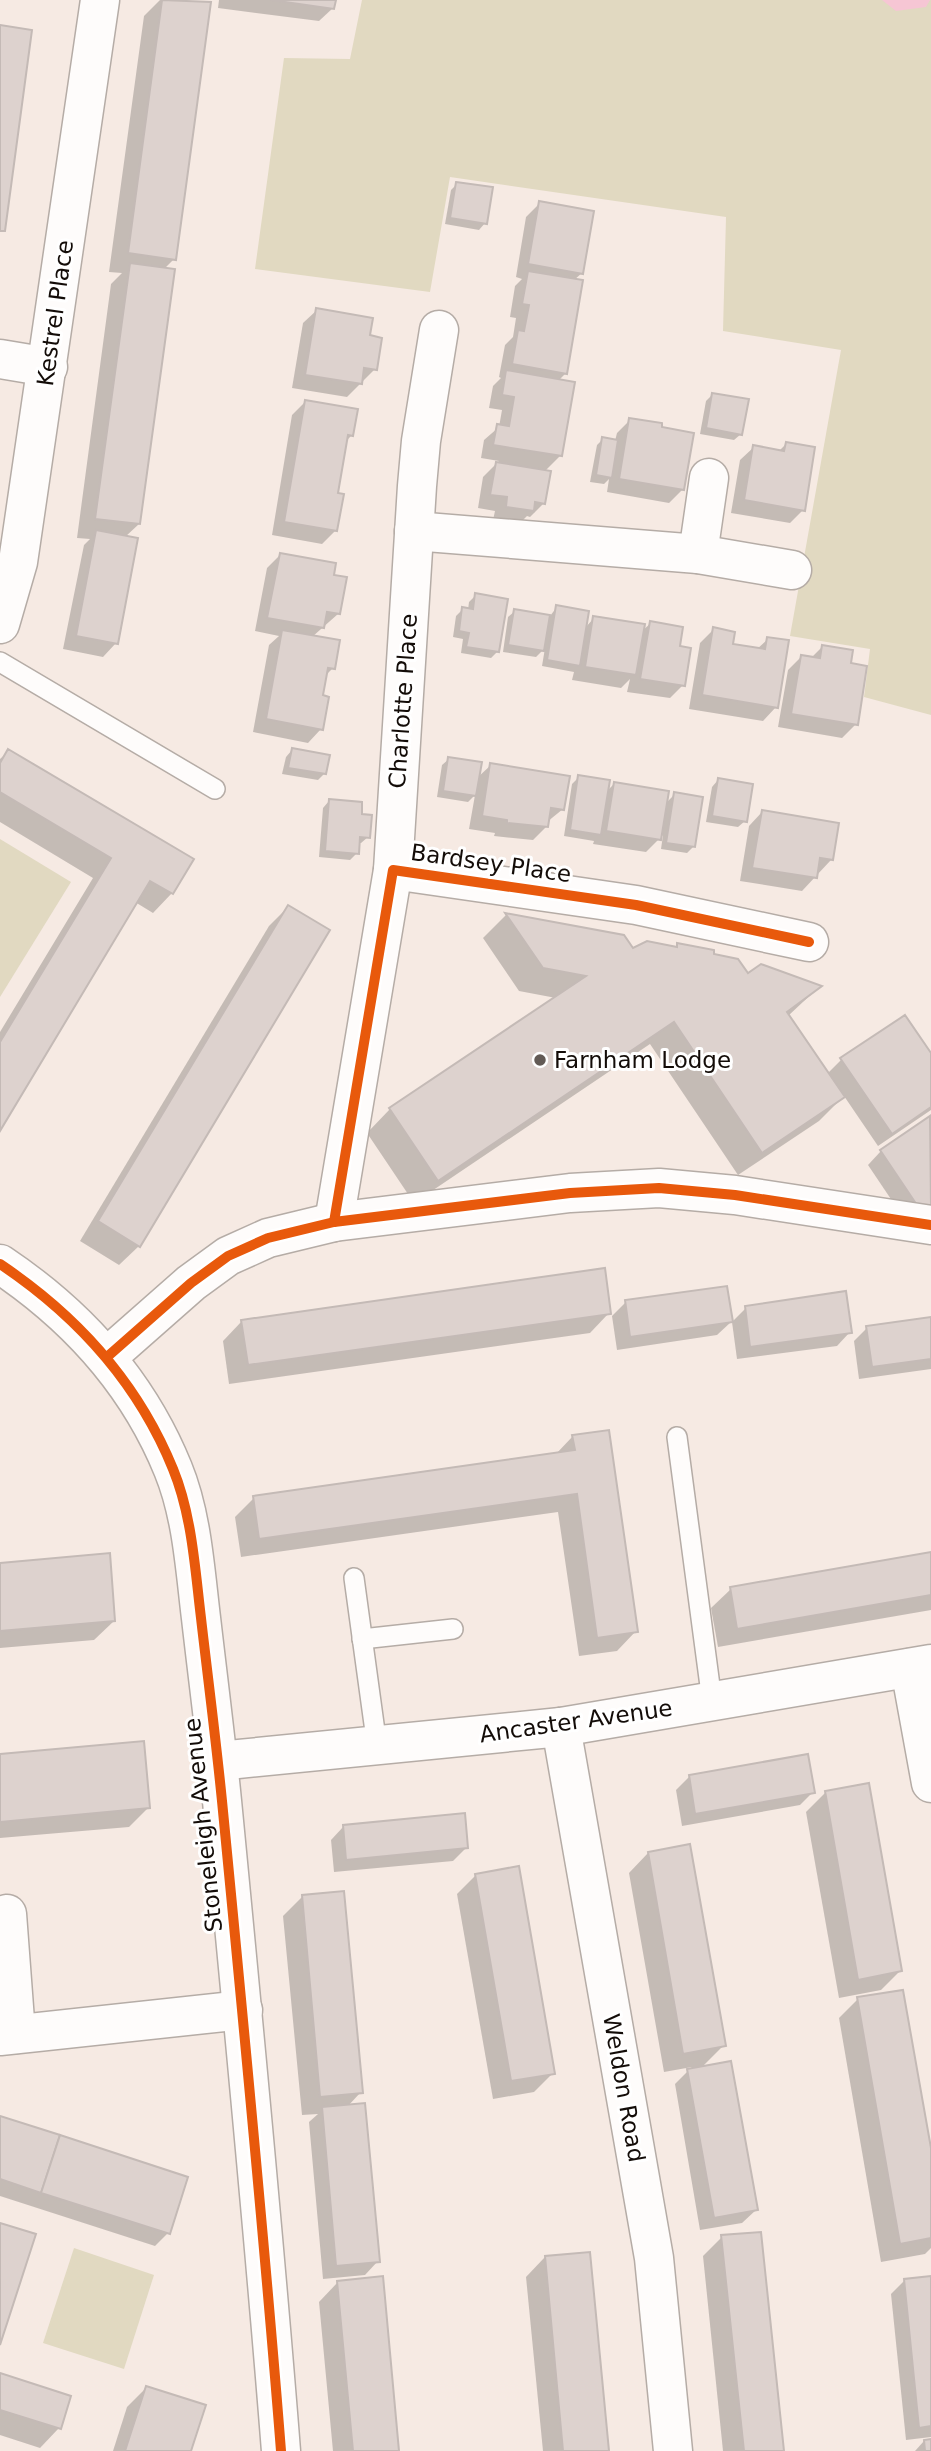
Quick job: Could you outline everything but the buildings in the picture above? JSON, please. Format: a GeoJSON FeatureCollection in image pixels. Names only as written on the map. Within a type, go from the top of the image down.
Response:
{"type":"FeatureCollection","features":[{"type":"Feature","properties":{"kind":"street","name":"Kestrel Place"},"geometry":{"type":"LineString","coordinates":[[0,624],[18,562],[100,0]]}},
{"type":"Feature","properties":{"kind":"street","name":"Charlotte Place"},"geometry":{"type":"LineString","coordinates":[[393,870],[421,441],[439,330]]}},
{"type":"Feature","properties":{"kind":"street"},"geometry":{"type":"LineString","coordinates":[[0,359],[48,367]]}},
{"type":"Feature","properties":{"kind":"street"},"geometry":{"type":"LineString","coordinates":[[698,554],[709,478]]}},
{"type":"Feature","properties":{"kind":"street"},"geometry":{"type":"LineString","coordinates":[[414,531],[698,554],[792,570]]}},
{"type":"Feature","properties":{"kind":"street","name":"Bardsey Place"},"geometry":{"type":"LineString","coordinates":[[334,1222],[393,870],[636,905],[809,942]]}},
{"type":"Feature","properties":{"kind":"street"},"geometry":{"type":"LineString","coordinates":[[107,1357],[191,1283],[228,1256],[268,1238],[334,1222],[570,1193],[659,1188],[735,1195],[931,1225]]}},
{"type":"Feature","properties":{"kind":"street","name":"Stoneleigh Avenue"},"geometry":{"type":"LineString","coordinates":[[1,1266],[71,1319],[107,1357],[157,1434],[174,1472],[187,1517],[218,1761],[243,2010],[281,2451]]}},
{"type":"Feature","properties":{"kind":"street"},"geometry":{"type":"LineString","coordinates":[[920,1666],[931,1783]]}},
{"type":"Feature","properties":{"kind":"street","name":"Ancaster Avenue"},"geometry":{"type":"LineString","coordinates":[[218,1761],[561,1727],[920,1666]]}},
{"type":"Feature","properties":{"kind":"street","name":"Weldon Road"},"geometry":{"type":"LineString","coordinates":[[561,1727],[654,2258],[673,2451]]}},
{"type":"Feature","properties":{"kind":"street"},"geometry":{"type":"LineString","coordinates":[[7,1914],[8,2035],[243,2010]]}},
{"type":"Feature","properties":{"kind":"lane"},"geometry":{"type":"LineString","coordinates":[[0,662],[215,789]]}},
{"type":"Feature","properties":{"kind":"lane"},"geometry":{"type":"LineString","coordinates":[[677,1437],[712,1701]]}},
{"type":"Feature","properties":{"kind":"lane"},"geometry":{"type":"LineString","coordinates":[[354,1578],[377,1746]]}},
{"type":"Feature","properties":{"kind":"lane"},"geometry":{"type":"LineString","coordinates":[[362,1639],[453,1629]]}},
{"type":"Feature","properties":{"kind":"shaded area"},"geometry":{"type":"Polygon","coordinates":[[[362,0],[931,0],[931,715],[864,697],[870,649],[790,636],[841,350],[723,331],[726,217],[450,177],[430,292],[255,269],[284,58],[350,59],[362,0]]]}},
{"type":"Feature","properties":{"kind":"shaded area"},"geometry":{"type":"Polygon","coordinates":[[[882,0],[930,0],[926,7],[896,11],[882,0]]]}},
{"type":"Feature","properties":{"kind":"shaded area"},"geometry":{"type":"Polygon","coordinates":[[[0,839],[71,882],[0,997],[0,839]]]}},
{"type":"Feature","properties":{"kind":"shaded area"},"geometry":{"type":"Polygon","coordinates":[[[74,2248],[154,2275],[124,2369],[43,2343],[74,2248]]]}},
{"type":"Feature","properties":{"kind":"cycle path"},"geometry":{"type":"LineString","coordinates":[[334,1222],[393,870],[636,905],[809,942]]}},
{"type":"Feature","properties":{"kind":"cycle path"},"geometry":{"type":"LineString","coordinates":[[107,1357],[191,1283],[228,1256],[268,1238],[334,1222],[570,1193],[659,1188],[735,1195],[931,1225]]}},
{"type":"Feature","properties":{"kind":"cycle path"},"geometry":{"type":"LineString","coordinates":[[0,1264],[54,1305],[102,1353],[123,1380],[159,1438],[185,1505],[195,1561],[222,1801],[281,2451]]}},
{"type":"Feature","properties":{"kind":"place","name":"Farnham Lodge"},"geometry":{"type":"Point","coordinates":[540,1060]}}]}
